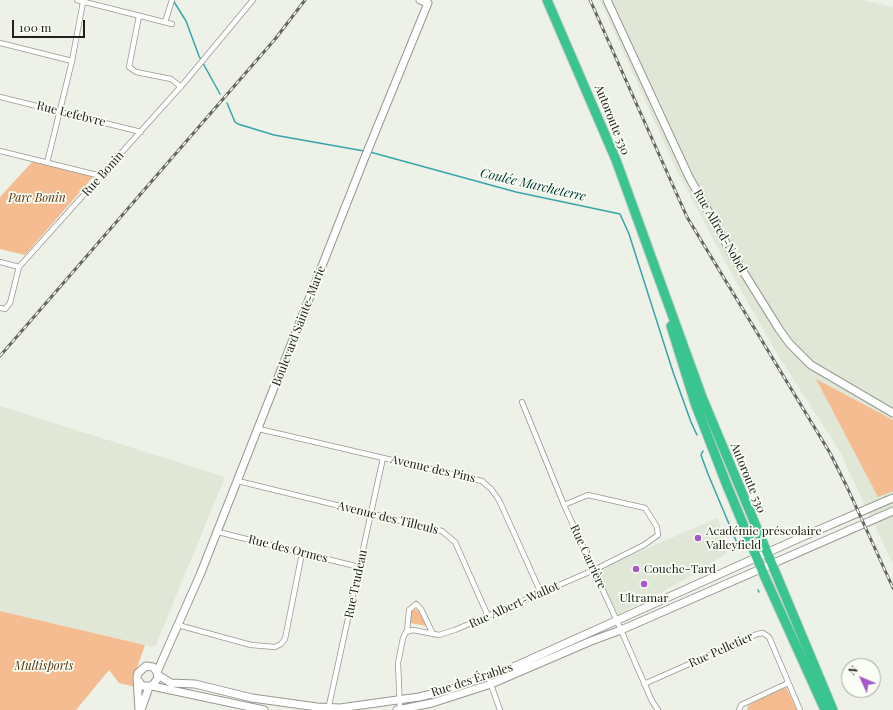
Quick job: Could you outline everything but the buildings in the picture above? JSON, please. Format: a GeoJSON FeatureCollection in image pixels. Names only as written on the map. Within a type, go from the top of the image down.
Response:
{"type":"FeatureCollection","features":[{"type":"Feature","properties":{"kind":"highway","name":"Autoroute 530"},"geometry":{"type":"LineString","coordinates":[[547,0],[606,136],[702,397],[833,710]]}},
{"type":"Feature","properties":{"kind":"highway","name":"Autoroute 530"},"geometry":{"type":"LineString","coordinates":[[649,251],[677,349],[699,414],[761,568],[825,710]]}},
{"type":"Feature","properties":{"kind":"street"},"geometry":{"type":"LineString","coordinates":[[76,0],[172,24]]}},
{"type":"Feature","properties":{"kind":"street"},"geometry":{"type":"LineString","coordinates":[[165,22],[172,0]]}},
{"type":"Feature","properties":{"kind":"street","name":"Rue Bonin"},"geometry":{"type":"LineString","coordinates":[[2,309],[10,302],[19,267],[181,87],[253,0]]}},
{"type":"Feature","properties":{"kind":"street"},"geometry":{"type":"LineString","coordinates":[[420,0],[428,2]]}},
{"type":"Feature","properties":{"kind":"street","name":"Rue Alfred-Nobel"},"geometry":{"type":"LineString","coordinates":[[607,0],[624,35],[648,92],[686,171],[731,252],[779,329],[789,343],[811,365],[827,376],[893,413]]}},
{"type":"Feature","properties":{"kind":"street"},"geometry":{"type":"LineString","coordinates":[[47,163],[72,61],[83,2]]}},
{"type":"Feature","properties":{"kind":"street","name":"Boulevard Sainte-Marie"},"geometry":{"type":"LineString","coordinates":[[140,710],[151,687],[157,682],[158,673],[166,652],[218,532],[365,157],[428,2]]}},
{"type":"Feature","properties":{"kind":"street"},"geometry":{"type":"LineString","coordinates":[[139,16],[129,67],[136,72],[171,79],[181,87]]}},
{"type":"Feature","properties":{"kind":"street"},"geometry":{"type":"LineString","coordinates":[[0,43],[72,61]]}},
{"type":"Feature","properties":{"kind":"street","name":"Rue Lefebvre"},"geometry":{"type":"LineString","coordinates":[[0,96],[141,132]]}},
{"type":"Feature","properties":{"kind":"street"},"geometry":{"type":"LineString","coordinates":[[0,151],[101,176]]}},
{"type":"Feature","properties":{"kind":"street"},"geometry":{"type":"LineString","coordinates":[[0,262],[19,267]]}},
{"type":"Feature","properties":{"kind":"street","name":"Rue Carrière"},"geometry":{"type":"LineString","coordinates":[[522,402],[564,505],[644,684],[658,710]]}},
{"type":"Feature","properties":{"kind":"street","name":"Avenue des Pins"},"geometry":{"type":"LineString","coordinates":[[259,429],[469,477],[487,485],[499,500],[541,593]]}},
{"type":"Feature","properties":{"kind":"street","name":"Rue Trudeau"},"geometry":{"type":"LineString","coordinates":[[329,709],[384,458]]}},
{"type":"Feature","properties":{"kind":"street","name":"Avenue des Tilleuls"},"geometry":{"type":"LineString","coordinates":[[238,481],[438,529],[451,537],[458,547],[488,616]]}},
{"type":"Feature","properties":{"kind":"street","name":"Rue Albert-Wallot"},"geometry":{"type":"LineString","coordinates":[[407,632],[413,630],[439,635],[455,630],[594,570],[649,542],[658,535],[657,527],[645,508],[588,495],[564,505]]}},
{"type":"Feature","properties":{"kind":"street","name":"Rue des Érables"},"geometry":{"type":"LineString","coordinates":[[158,673],[171,683],[195,684],[252,698],[329,709],[399,701],[449,690],[511,668],[757,557],[893,498]]}},
{"type":"Feature","properties":{"kind":"street","name":"Rue des Érables"},"geometry":{"type":"LineString","coordinates":[[399,710],[432,703],[491,684],[591,641],[621,630],[893,510]]}},
{"type":"Feature","properties":{"kind":"street","name":"Rue des Ormes"},"geometry":{"type":"LineString","coordinates":[[218,532],[359,567]]}},
{"type":"Feature","properties":{"kind":"street"},"geometry":{"type":"LineString","coordinates":[[178,625],[251,645],[275,647],[281,644],[285,639],[302,553]]}},
{"type":"Feature","properties":{"kind":"street"},"geometry":{"type":"LineString","coordinates":[[399,710],[398,663],[403,638],[407,632],[409,610],[416,604],[421,610],[433,634]]}},
{"type":"Feature","properties":{"kind":"street","name":"Rue Pelletier"},"geometry":{"type":"LineString","coordinates":[[644,684],[757,634],[763,634],[769,637],[800,710]]}},
{"type":"Feature","properties":{"kind":"street","name":"Boulevard Sainte-Marie"},"geometry":{"type":"LineString","coordinates":[[140,710],[138,680],[139,670],[149,666],[166,652]]}},
{"type":"Feature","properties":{"kind":"street"},"geometry":{"type":"LineString","coordinates":[[149,666],[158,673]]}},
{"type":"Feature","properties":{"kind":"street"},"geometry":{"type":"LineString","coordinates":[[488,676],[500,710]]}},
{"type":"Feature","properties":{"kind":"street"},"geometry":{"type":"LineString","coordinates":[[138,680],[142,686],[264,710]]}},
{"type":"Feature","properties":{"kind":"street"},"geometry":{"type":"LineString","coordinates":[[739,710],[741,705],[788,683]]}},
{"type":"Feature","properties":{"kind":"shaded area"},"geometry":{"type":"Polygon","coordinates":[[[600,0],[863,0],[893,7],[893,564],[839,450],[779,357],[736,282],[675,167],[600,0]]]}},
{"type":"Feature","properties":{"kind":"shaded area"},"geometry":{"type":"Polygon","coordinates":[[[0,406],[225,477],[155,647],[0,611],[0,406]]]}},
{"type":"Feature","properties":{"kind":"shaded area"},"geometry":{"type":"Polygon","coordinates":[[[718,518],[727,553],[686,579],[617,615],[596,570],[718,518]]]}},
{"type":"Feature","properties":{"kind":"green space","name":"Parc Bonin"},"geometry":{"type":"Polygon","coordinates":[[[33,161],[93,177],[25,255],[0,249],[0,197],[33,161]]]}},
{"type":"Feature","properties":{"kind":"green space"},"geometry":{"type":"Polygon","coordinates":[[[816,379],[893,420],[893,491],[878,497],[816,379]]]}},
{"type":"Feature","properties":{"kind":"green space"},"geometry":{"type":"Polygon","coordinates":[[[416,609],[421,613],[426,626],[411,623],[411,611],[416,609]]]}},
{"type":"Feature","properties":{"kind":"green space","name":"Multisports"},"geometry":{"type":"Polygon","coordinates":[[[0,611],[145,645],[136,671],[135,687],[119,683],[109,670],[76,710],[0,710],[0,611]]]}},
{"type":"Feature","properties":{"kind":"green space"},"geometry":{"type":"Polygon","coordinates":[[[786,687],[797,710],[747,710],[748,706],[752,703],[786,687]]]}},
{"type":"Feature","properties":{"kind":"waterway","name":"Coulée Marcheterre"},"geometry":{"type":"LineString","coordinates":[[173,0],[186,21],[199,56],[220,94]]}},
{"type":"Feature","properties":{"kind":"waterway","name":"Coulée Marcheterre"},"geometry":{"type":"LineString","coordinates":[[227,103],[235,122],[238,124],[274,135],[364,151]]}},
{"type":"Feature","properties":{"kind":"waterway","name":"Coulée Marcheterre"},"geometry":{"type":"LineString","coordinates":[[370,152],[516,192],[620,214],[629,234],[673,372],[697,435]]}},
{"type":"Feature","properties":{"kind":"waterway","name":"Coulée Marcheterre"},"geometry":{"type":"LineString","coordinates":[[703,451],[701,455],[708,474],[737,543]]}},
{"type":"Feature","properties":{"kind":"railway"},"geometry":{"type":"LineString","coordinates":[[0,356],[276,38],[305,0]]}},
{"type":"Feature","properties":{"kind":"railway"},"geometry":{"type":"LineString","coordinates":[[590,0],[687,217],[830,453],[893,588]]}},
{"type":"Feature","properties":{"kind":"place","name":"Académie préscolaire Valleyfield"},"geometry":{"type":"Point","coordinates":[698,538]}},
{"type":"Feature","properties":{"kind":"place","name":"Couche-Tard"},"geometry":{"type":"Point","coordinates":[636,569]}},
{"type":"Feature","properties":{"kind":"place","name":"Ultramar"},"geometry":{"type":"Point","coordinates":[644,584]}}]}
